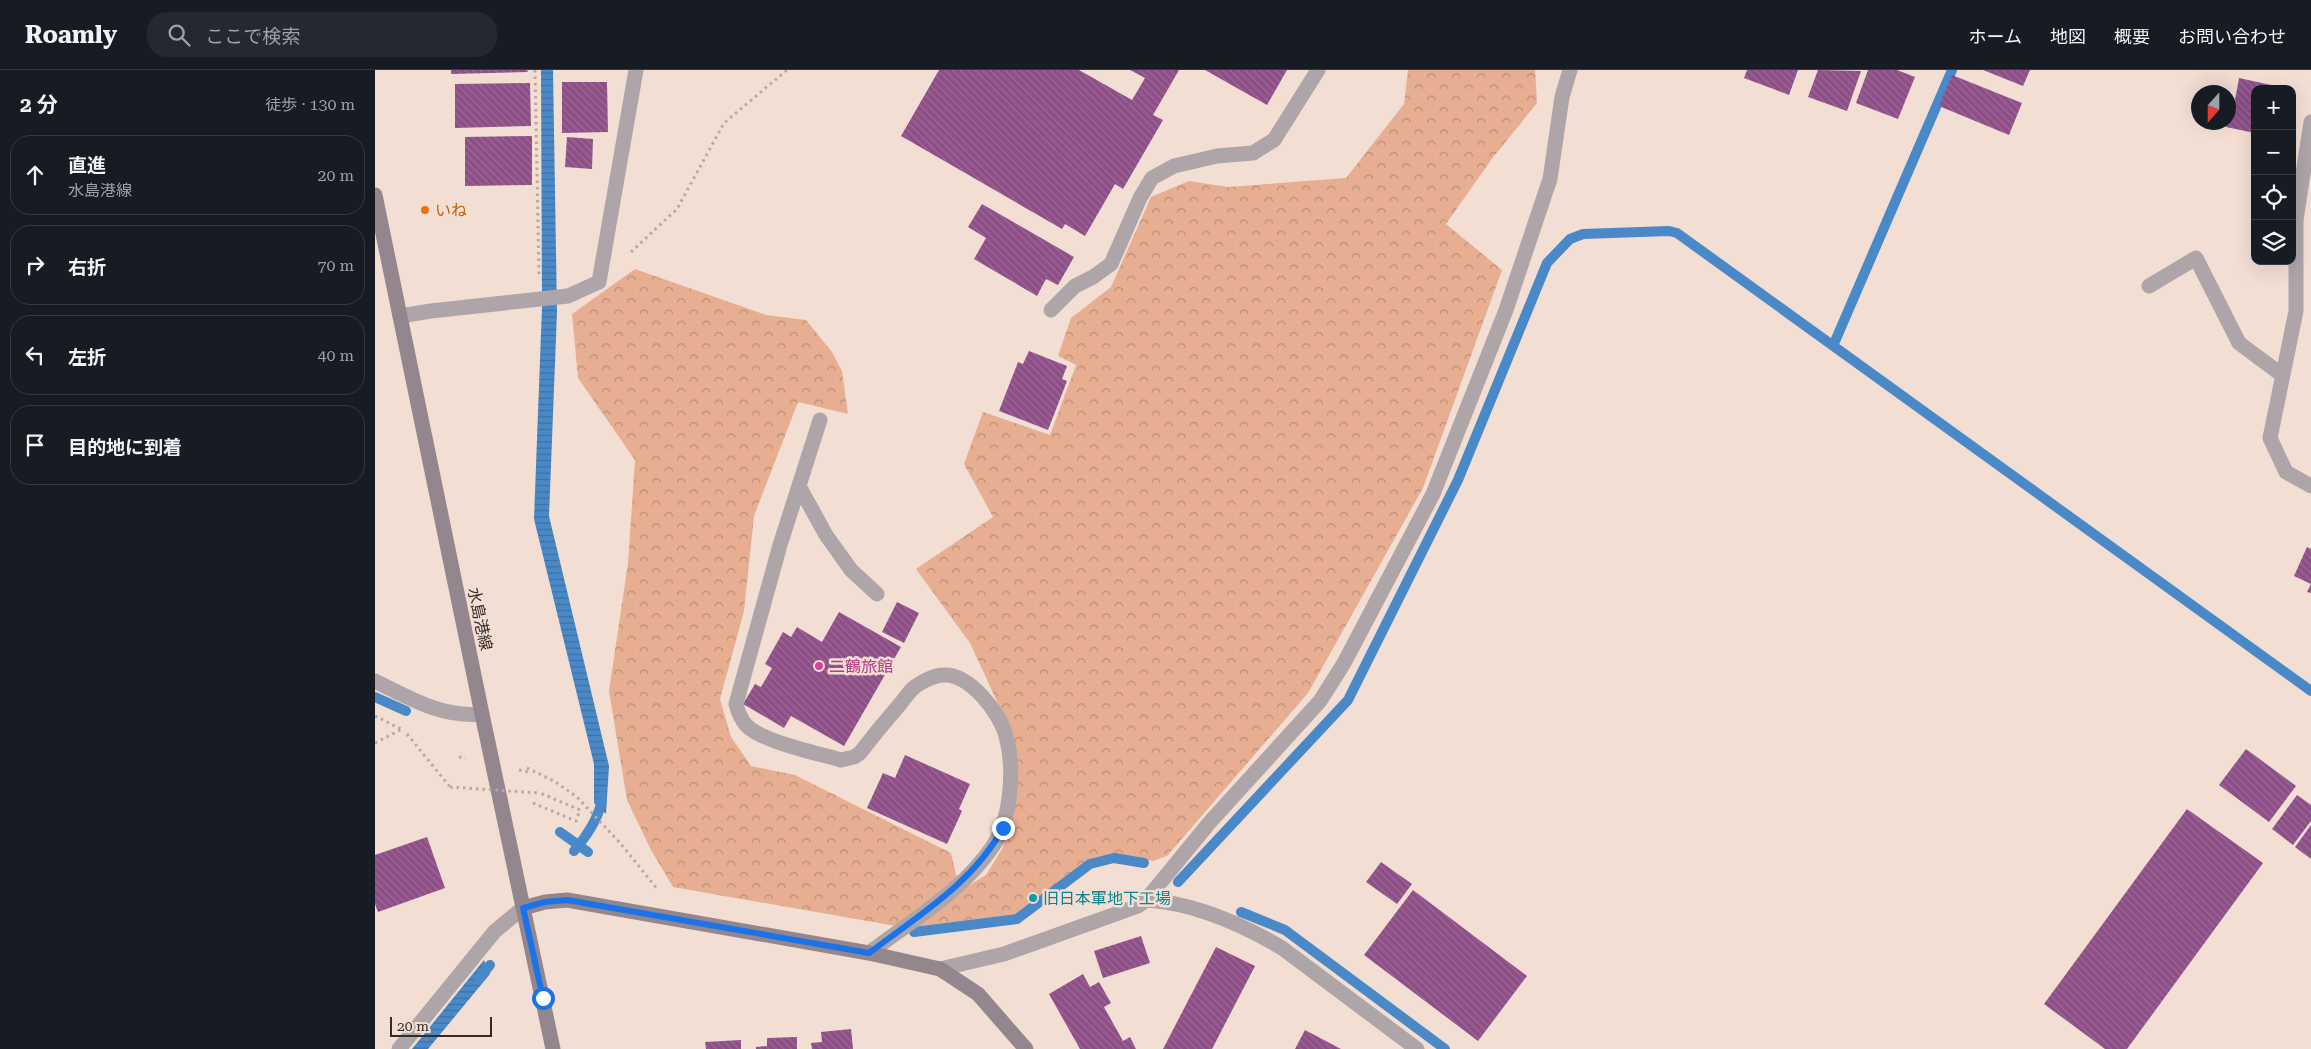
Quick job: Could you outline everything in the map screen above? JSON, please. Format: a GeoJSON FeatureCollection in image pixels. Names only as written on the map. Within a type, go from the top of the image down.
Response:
{"type":"FeatureCollection","features":[{"type":"Feature","properties":{"kind":"main road","name":"水島港線"},"geometry":{"type":"LineString","coordinates":[[375,196],[553,1049]]}},
{"type":"Feature","properties":{"kind":"main road"},"geometry":{"type":"LineString","coordinates":[[523,908],[545,902],[567,900],[869,953],[940,969],[978,994],[1026,1049]]}},
{"type":"Feature","properties":{"kind":"street"},"geometry":{"type":"LineString","coordinates":[[400,316],[431,310],[568,296],[599,282],[636,70]]}},
{"type":"Feature","properties":{"kind":"street"},"geometry":{"type":"LineString","coordinates":[[1051,310],[1075,286],[1093,277],[1111,264],[1140,198],[1152,178],[1174,166],[1217,156],[1253,152],[1274,140],[1318,70]]}},
{"type":"Feature","properties":{"kind":"street"},"geometry":{"type":"LineString","coordinates":[[1558,70],[1562,97]]}},
{"type":"Feature","properties":{"kind":"street"},"geometry":{"type":"LineString","coordinates":[[940,969],[1005,954],[1138,906],[1210,822],[1321,700],[1344,663],[1433,494],[1506,310],[1550,179],[1562,97],[1570,70]]}},
{"type":"Feature","properties":{"kind":"street"},"geometry":{"type":"LineString","coordinates":[[2311,122],[2296,220],[2304,278],[2270,438],[2286,472],[2311,486]]}},
{"type":"Feature","properties":{"kind":"street"},"geometry":{"type":"LineString","coordinates":[[2149,286],[2196,258],[2239,343],[2282,375]]}},
{"type":"Feature","properties":{"kind":"street"},"geometry":{"type":"LineString","coordinates":[[820,420],[780,545],[736,704],[739,715],[746,725],[759,735],[841,760],[854,757],[860,753],[915,686],[931,678],[945,675],[958,678],[971,686],[984,697],[998,716],[1007,736],[1010,768],[1009,800],[1003,828],[992,847],[961,882],[869,953]]}},
{"type":"Feature","properties":{"kind":"street"},"geometry":{"type":"LineString","coordinates":[[799,486],[826,535],[851,570],[877,594]]}},
{"type":"Feature","properties":{"kind":"street"},"geometry":{"type":"LineString","coordinates":[[375,681],[419,703],[449,714],[466,716],[482,714]]}},
{"type":"Feature","properties":{"kind":"street"},"geometry":{"type":"LineString","coordinates":[[1145,900],[1169,902],[1203,911],[1259,934],[1282,948],[1417,1049]]}},
{"type":"Feature","properties":{"kind":"street"},"geometry":{"type":"LineString","coordinates":[[399,1049],[495,931],[523,908]]}},
{"type":"Feature","properties":{"kind":"path"},"geometry":{"type":"LineString","coordinates":[[535,70],[539,300]]}},
{"type":"Feature","properties":{"kind":"path"},"geometry":{"type":"LineString","coordinates":[[599,282],[677,209],[724,124],[787,70]]}},
{"type":"Feature","properties":{"kind":"path"},"geometry":{"type":"LineString","coordinates":[[375,716],[402,729],[375,743]]}},
{"type":"Feature","properties":{"kind":"path"},"geometry":{"type":"LineString","coordinates":[[407,734],[450,787],[540,792],[580,810],[576,821],[533,803]]}},
{"type":"Feature","properties":{"kind":"path"},"geometry":{"type":"LineString","coordinates":[[527,768],[554,781],[577,797],[654,883],[661,896]]}},
{"type":"Feature","properties":{"kind":"green space"},"geometry":{"type":"Polygon","coordinates":[[[1408,70],[1535,70],[1537,103],[1491,160],[1446,224],[1502,270],[1423,488],[1308,693],[1167,856],[1153,861],[1114,855],[1088,860],[1017,914],[907,928],[673,887],[651,850],[627,800],[609,691],[628,563],[635,460],[578,378],[572,314],[635,269],[766,315],[806,320],[832,352],[842,371],[848,414],[798,402],[754,516],[744,611],[720,699],[731,737],[751,766],[795,775],[951,853],[960,891],[986,875],[1002,849],[1016,798],[1012,734],[970,643],[916,569],[993,517],[964,464],[983,412],[1050,435],[1076,365],[1058,356],[1071,318],[1111,287],[1151,197],[1189,181],[1228,187],[1346,178],[1404,104],[1408,70]]]}},
{"type":"Feature","properties":{"kind":"water"},"geometry":{"type":"Polygon","coordinates":[[[541,70],[553,70],[557,312],[549,516],[609,766],[606,814],[594,803],[594,764],[534,519],[542,307],[541,70]]]}},
{"type":"Feature","properties":{"kind":"water"},"geometry":{"type":"Polygon","coordinates":[[[484,960],[490,974],[428,1049],[412,1049],[484,960]]]}},
{"type":"Feature","properties":{"kind":"building"},"geometry":{"type":"Polygon","coordinates":[[[451,70],[527,70],[528,72],[451,74],[451,70]]]}},
{"type":"Feature","properties":{"kind":"building"},"geometry":{"type":"Polygon","coordinates":[[[939,70],[1079,70],[1132,100],[1145,78],[1130,70],[1179,70],[1153,115],[1163,120],[1123,189],[1115,184],[1085,236],[1065,224],[1062,229],[901,136],[939,70]]]}},
{"type":"Feature","properties":{"kind":"building"},"geometry":{"type":"Polygon","coordinates":[[[1205,70],[1287,70],[1267,105],[1205,70]]]}},
{"type":"Feature","properties":{"kind":"building"},"geometry":{"type":"Polygon","coordinates":[[[1747,70],[1798,70],[1789,95],[1744,78],[1747,70]]]}},
{"type":"Feature","properties":{"kind":"building"},"geometry":{"type":"Polygon","coordinates":[[[1818,70],[1861,71],[1847,111],[1808,97],[1818,70]]]}},
{"type":"Feature","properties":{"kind":"building"},"geometry":{"type":"Polygon","coordinates":[[[1868,70],[1897,70],[1915,77],[1898,119],[1856,103],[1868,70]]]}},
{"type":"Feature","properties":{"kind":"building"},"geometry":{"type":"Polygon","coordinates":[[[1983,70],[2030,70],[2023,86],[1983,70]]]}},
{"type":"Feature","properties":{"kind":"building"},"geometry":{"type":"Polygon","coordinates":[[[1952,75],[2022,103],[2009,135],[1939,106],[1952,75]]]}},
{"type":"Feature","properties":{"kind":"building"},"geometry":{"type":"Polygon","coordinates":[[[2239,78],[2271,85],[2251,85],[2251,132],[2236,129],[2236,94],[2239,78]]]}},
{"type":"Feature","properties":{"kind":"building"},"geometry":{"type":"Polygon","coordinates":[[[562,82],[607,82],[608,132],[562,133],[562,82]]]}},
{"type":"Feature","properties":{"kind":"building"},"geometry":{"type":"Polygon","coordinates":[[[530,83],[531,126],[455,128],[455,84],[530,83]]]}},
{"type":"Feature","properties":{"kind":"building"},"geometry":{"type":"Polygon","coordinates":[[[532,136],[532,185],[465,186],[465,137],[532,136]]]}},
{"type":"Feature","properties":{"kind":"building"},"geometry":{"type":"Polygon","coordinates":[[[567,137],[593,139],[592,169],[565,167],[567,137]]]}},
{"type":"Feature","properties":{"kind":"building"},"geometry":{"type":"Polygon","coordinates":[[[982,204],[1074,257],[1058,285],[1046,279],[1037,296],[974,259],[986,238],[968,227],[982,204]]]}},
{"type":"Feature","properties":{"kind":"building"},"geometry":{"type":"Polygon","coordinates":[[[1029,351],[1067,366],[1062,379],[1067,381],[1048,430],[999,411],[1018,362],[1023,364],[1029,351]]]}},
{"type":"Feature","properties":{"kind":"building"},"geometry":{"type":"Polygon","coordinates":[[[2307,547],[2311,549],[2311,584],[2294,576],[2307,547]]]}},
{"type":"Feature","properties":{"kind":"building"},"geometry":{"type":"Polygon","coordinates":[[[2311,584],[2311,593],[2307,592],[2311,584]]]}},
{"type":"Feature","properties":{"kind":"building"},"geometry":{"type":"Polygon","coordinates":[[[897,602],[919,613],[904,643],[882,632],[897,602]]]}},
{"type":"Feature","properties":{"kind":"building"},"geometry":{"type":"Polygon","coordinates":[[[839,612],[901,647],[844,746],[791,716],[784,728],[743,704],[755,684],[761,687],[772,668],[765,664],[783,632],[791,637],[797,627],[822,642],[839,612]]]}},
{"type":"Feature","properties":{"kind":"building"},"geometry":{"type":"Polygon","coordinates":[[[2246,749],[2296,786],[2269,822],[2219,785],[2246,749]]]}},
{"type":"Feature","properties":{"kind":"building"},"geometry":{"type":"Polygon","coordinates":[[[905,755],[970,784],[959,809],[962,811],[947,844],[867,808],[883,773],[895,778],[905,755]]]}},
{"type":"Feature","properties":{"kind":"building"},"geometry":{"type":"Polygon","coordinates":[[[2297,795],[2311,805],[2311,821],[2293,845],[2272,829],[2297,795]]]}},
{"type":"Feature","properties":{"kind":"building"},"geometry":{"type":"Polygon","coordinates":[[[2187,809],[2263,863],[2127,1049],[2105,1049],[2044,1004],[2187,809]]]}},
{"type":"Feature","properties":{"kind":"building"},"geometry":{"type":"Polygon","coordinates":[[[2311,825],[2311,859],[2295,847],[2311,825]]]}},
{"type":"Feature","properties":{"kind":"building"},"geometry":{"type":"Polygon","coordinates":[[[427,837],[445,888],[378,912],[375,904],[375,855],[427,837]]]}},
{"type":"Feature","properties":{"kind":"building"},"geometry":{"type":"Polygon","coordinates":[[[1381,862],[1412,884],[1397,904],[1366,882],[1381,862]]]}},
{"type":"Feature","properties":{"kind":"building"},"geometry":{"type":"Polygon","coordinates":[[[1413,890],[1527,976],[1478,1041],[1364,955],[1413,890]]]}},
{"type":"Feature","properties":{"kind":"building"},"geometry":{"type":"Polygon","coordinates":[[[1141,936],[1150,963],[1103,978],[1094,951],[1141,936]]]}},
{"type":"Feature","properties":{"kind":"building"},"geometry":{"type":"Polygon","coordinates":[[[1216,947],[1255,966],[1212,1049],[1163,1049],[1216,947]]]}},
{"type":"Feature","properties":{"kind":"building"},"geometry":{"type":"Polygon","coordinates":[[[1083,974],[1090,987],[1099,982],[1111,1003],[1104,1007],[1123,1041],[1130,1037],[1136,1049],[1080,1049],[1049,994],[1083,974]]]}},
{"type":"Feature","properties":{"kind":"building"},"geometry":{"type":"Polygon","coordinates":[[[851,1029],[853,1049],[812,1049],[811,1043],[822,1042],[821,1032],[851,1029]]]}},
{"type":"Feature","properties":{"kind":"building"},"geometry":{"type":"Polygon","coordinates":[[[1305,1030],[1341,1049],[1295,1049],[1305,1030]]]}},
{"type":"Feature","properties":{"kind":"building"},"geometry":{"type":"Polygon","coordinates":[[[797,1037],[797,1049],[756,1049],[756,1047],[767,1046],[767,1038],[797,1037]]]}},
{"type":"Feature","properties":{"kind":"building"},"geometry":{"type":"Polygon","coordinates":[[[741,1040],[741,1049],[706,1049],[705,1042],[741,1040]]]}},
{"type":"Feature","properties":{"kind":"waterway"},"geometry":{"type":"LineString","coordinates":[[1833,346],[1952,70]]}},
{"type":"Feature","properties":{"kind":"waterway"},"geometry":{"type":"LineString","coordinates":[[1178,882],[1348,700],[1458,480],[1547,263],[1570,239],[1583,234],[1669,231],[1677,233],[2311,691]]}},
{"type":"Feature","properties":{"kind":"waterway"},"geometry":{"type":"LineString","coordinates":[[375,697],[406,711]]}},
{"type":"Feature","properties":{"kind":"waterway"},"geometry":{"type":"LineString","coordinates":[[574,851],[596,818],[602,796]]}},
{"type":"Feature","properties":{"kind":"waterway"},"geometry":{"type":"LineString","coordinates":[[560,832],[588,852]]}},
{"type":"Feature","properties":{"kind":"waterway"},"geometry":{"type":"LineString","coordinates":[[914,932],[1017,919],[1090,864],[1114,858],[1144,863]]}},
{"type":"Feature","properties":{"kind":"waterway"},"geometry":{"type":"LineString","coordinates":[[1241,912],[1285,930],[1445,1049]]}},
{"type":"Feature","properties":{"kind":"waterway"},"geometry":{"type":"LineString","coordinates":[[479,979],[490,965]]}},
{"type":"Feature","properties":{"kind":"place","name":"いね"},"geometry":{"type":"Point","coordinates":[425,210]}},
{"type":"Feature","properties":{"kind":"place","name":"二鶴旅館"},"geometry":{"type":"Point","coordinates":[819,666]}},
{"type":"Feature","properties":{"kind":"place","name":"旧日本軍地下工場"},"geometry":{"type":"Point","coordinates":[1033,898]}},
{"type":"Feature","properties":{"kind":"route"},"geometry":{"type":"LineString","coordinates":[[543,998],[523,908],[545,902],[567,900],[869,953],[961,882],[992,847],[1003,828]]}}]}
